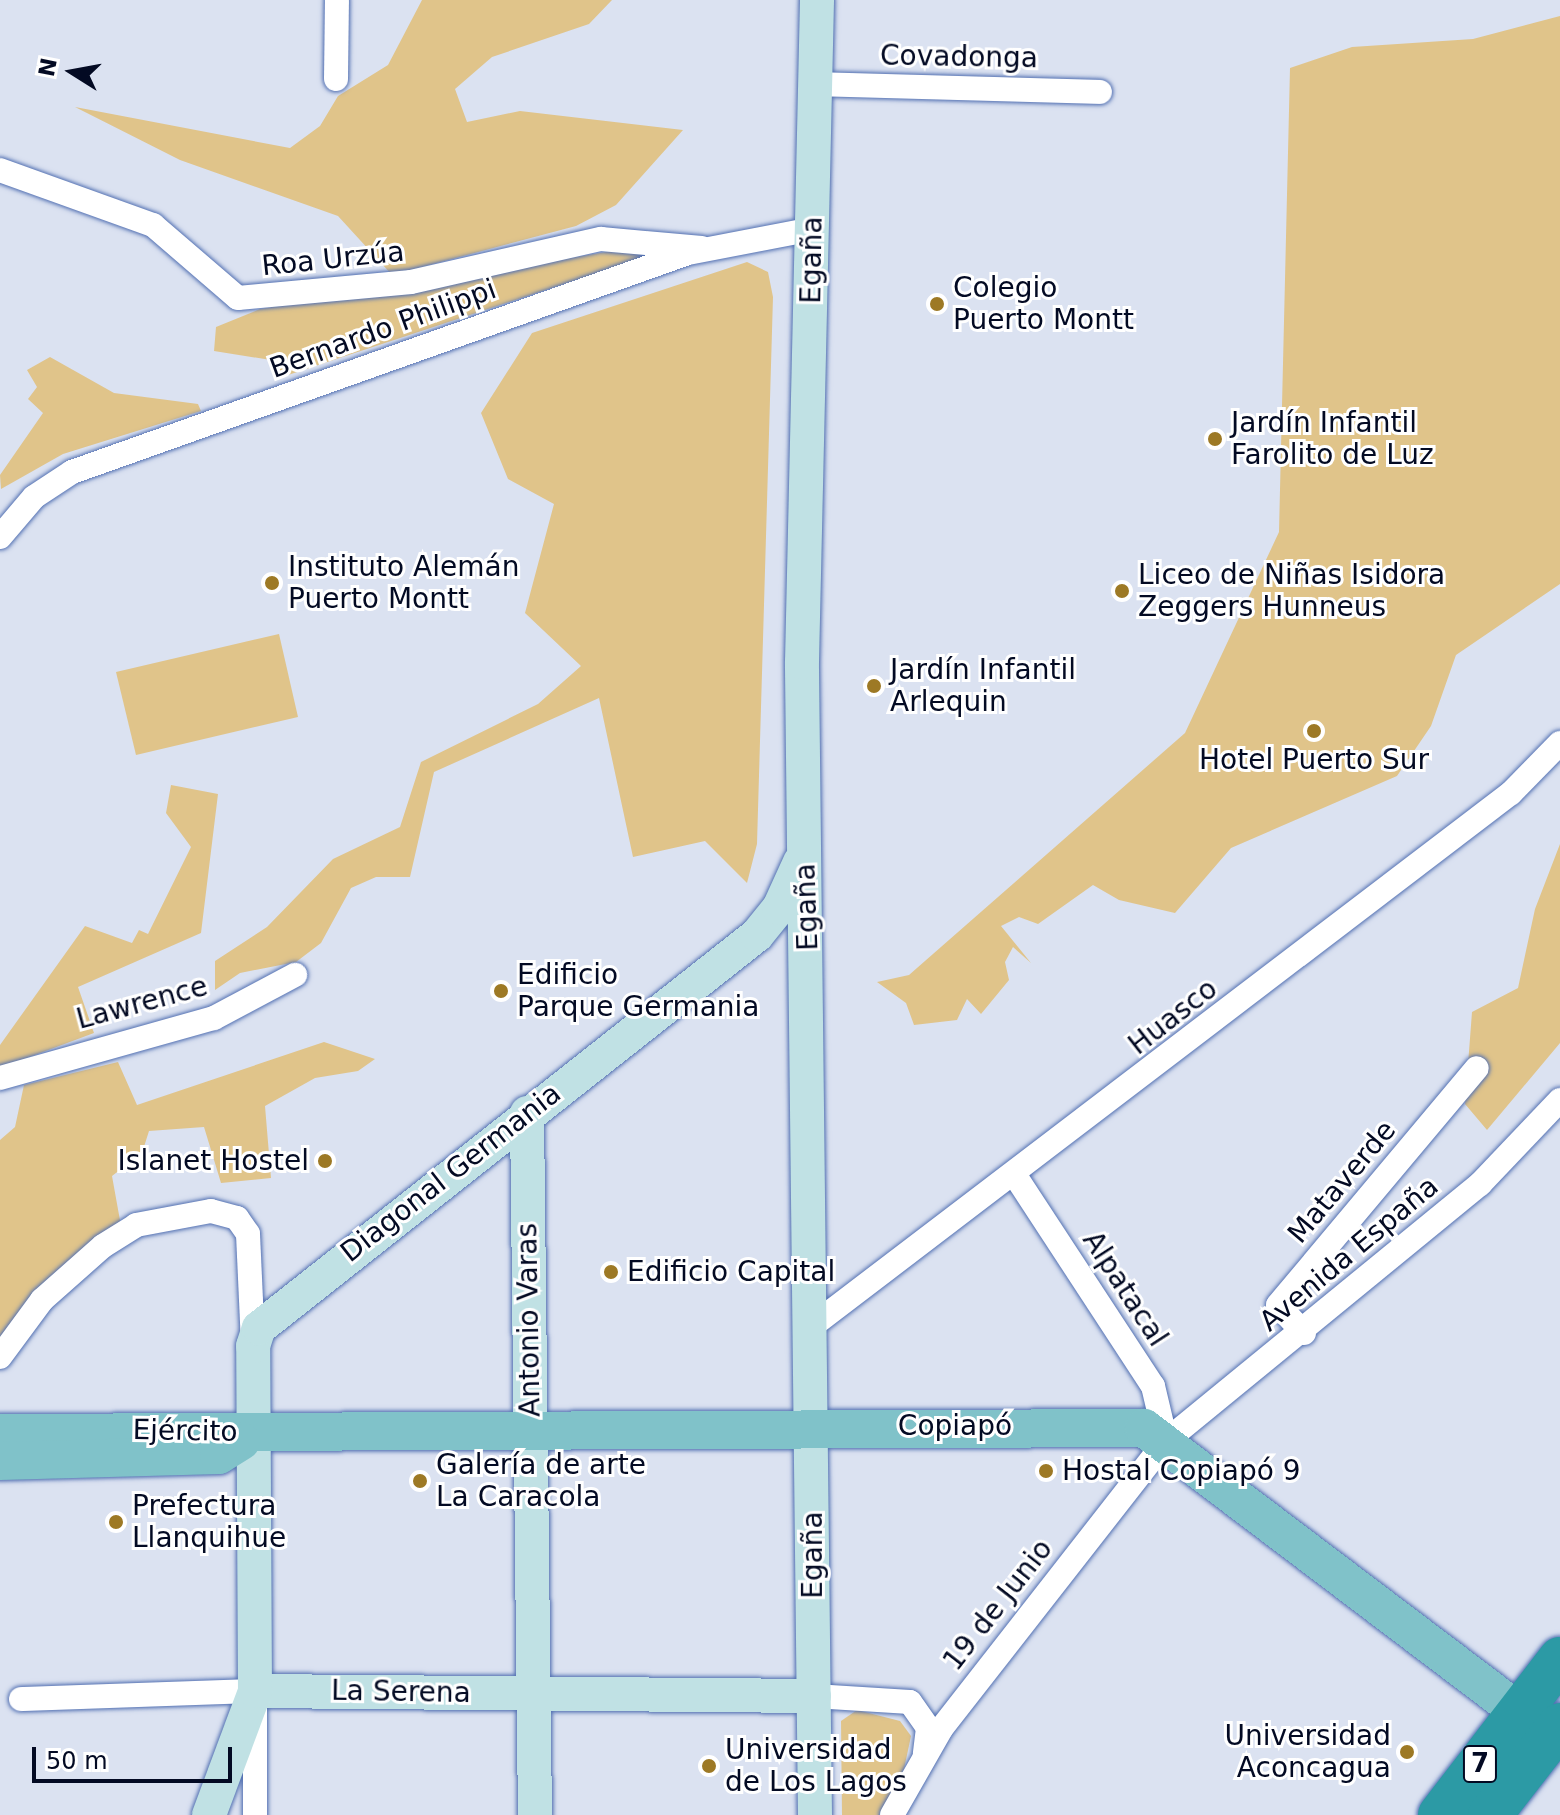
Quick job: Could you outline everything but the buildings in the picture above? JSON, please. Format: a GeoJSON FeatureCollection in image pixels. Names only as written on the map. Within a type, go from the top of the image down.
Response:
{"type":"FeatureCollection","features":[{"type":"Feature","properties":{"kind":"highway","name":"7"},"geometry":{"type":"LineString","coordinates":[[1490,1815],[1544,1725],[1560,1659]]}},
{"type":"Feature","properties":{"kind":"highway","name":"7"},"geometry":{"type":"LineString","coordinates":[[1440,1815],[1544,1725]]}},
{"type":"Feature","properties":{"kind":"main road","name":"Egaña"},"geometry":{"type":"LineString","coordinates":[[815,1815],[798,1696],[813,1428],[809,991],[803,775],[817,0]]}},
{"type":"Feature","properties":{"kind":"main road","name":"Diagonal Germania"},"geometry":{"type":"LineString","coordinates":[[727,954],[771,886],[803,775]]}},
{"type":"Feature","properties":{"kind":"main road","name":"Diagonal Germania"},"geometry":{"type":"LineString","coordinates":[[253,1346],[265,1320],[727,954],[757,935],[788,893],[805,834]]}},
{"type":"Feature","properties":{"kind":"main road"},"geometry":{"type":"LineString","coordinates":[[757,935],[794,946],[809,991]]}},
{"type":"Feature","properties":{"kind":"main road","name":"Antonio Varas"},"geometry":{"type":"LineString","coordinates":[[527,1113],[535,1815]]}},
{"type":"Feature","properties":{"kind":"main road"},"geometry":{"type":"LineString","coordinates":[[209,1815],[255,1691],[253,1346]]}},
{"type":"Feature","properties":{"kind":"main road","name":"Copiapó"},"geometry":{"type":"LineString","coordinates":[[254,1433],[1128,1426],[1166,1441],[1544,1725]]}},
{"type":"Feature","properties":{"kind":"main road","name":"Ejército"},"geometry":{"type":"LineString","coordinates":[[0,1433],[254,1433]]}},
{"type":"Feature","properties":{"kind":"main road","name":"Ejército"},"geometry":{"type":"LineString","coordinates":[[0,1461],[219,1455],[254,1433]]}},
{"type":"Feature","properties":{"kind":"main road","name":"La Serena"},"geometry":{"type":"LineString","coordinates":[[255,1691],[798,1696]]}},
{"type":"Feature","properties":{"kind":"street"},"geometry":{"type":"LineString","coordinates":[[336,79],[337,0]]}},
{"type":"Feature","properties":{"kind":"street","name":"Covadonga"},"geometry":{"type":"LineString","coordinates":[[816,84],[1100,92]]}},
{"type":"Feature","properties":{"kind":"street","name":"Roa Urzúa"},"geometry":{"type":"LineString","coordinates":[[0,170],[153,225],[238,298],[411,282],[601,239],[705,249]]}},
{"type":"Feature","properties":{"kind":"street","name":"Bernardo Philippi"},"geometry":{"type":"LineString","coordinates":[[0,537],[34,497],[72,472],[705,249],[813,229]]}},
{"type":"Feature","properties":{"kind":"street","name":"Huasco"},"geometry":{"type":"LineString","coordinates":[[812,1326],[1016,1177],[1511,793],[1560,743]]}},
{"type":"Feature","properties":{"kind":"street","name":"Lawrence"},"geometry":{"type":"LineString","coordinates":[[0,1078],[214,1018],[295,975]]}},
{"type":"Feature","properties":{"kind":"street","name":"Mataverde"},"geometry":{"type":"LineString","coordinates":[[1304,1333],[1278,1305],[1477,1068]]}},
{"type":"Feature","properties":{"kind":"street","name":"Avenida España"},"geometry":{"type":"LineString","coordinates":[[1166,1441],[1304,1333],[1480,1184],[1560,1100]]}},
{"type":"Feature","properties":{"kind":"street","name":"Alpatacal"},"geometry":{"type":"LineString","coordinates":[[1016,1177],[1153,1386],[1166,1441]]}},
{"type":"Feature","properties":{"kind":"street"},"geometry":{"type":"LineString","coordinates":[[0,1357],[42,1300],[103,1246],[136,1225],[211,1211],[237,1218],[248,1234],[253,1346]]}},
{"type":"Feature","properties":{"kind":"street","name":"19 de Junio"},"geometry":{"type":"LineString","coordinates":[[892,1815],[924,1756],[1166,1441]]}},
{"type":"Feature","properties":{"kind":"street"},"geometry":{"type":"LineString","coordinates":[[255,1691],[255,1815]]}},
{"type":"Feature","properties":{"kind":"street","name":"La Serena"},"geometry":{"type":"LineString","coordinates":[[21,1699],[255,1691]]}},
{"type":"Feature","properties":{"kind":"street"},"geometry":{"type":"LineString","coordinates":[[798,1696],[910,1702],[928,1728],[924,1756]]}},
{"type":"Feature","properties":{"kind":"shaded area"},"geometry":{"type":"Polygon","coordinates":[[[422,0],[612,0],[589,24],[492,57],[455,89],[467,122],[520,111],[683,130],[616,205],[576,226],[392,275],[338,216],[180,160],[75,107],[290,148],[320,126],[338,96],[388,65],[422,0]]]}},
{"type":"Feature","properties":{"kind":"shaded area"},"geometry":{"type":"Polygon","coordinates":[[[1560,16],[1560,584],[1456,655],[1431,726],[1397,776],[1231,848],[1175,913],[1119,900],[1093,885],[1038,924],[1019,917],[1001,926],[1031,963],[1013,947],[1005,962],[1009,980],[981,1014],[967,999],[957,1020],[914,1025],[906,1003],[877,982],[909,975],[1185,733],[1279,532],[1290,68],[1352,47],[1473,39],[1560,16]]]}},
{"type":"Feature","properties":{"kind":"shaded area"},"geometry":{"type":"Polygon","coordinates":[[[618,250],[655,254],[282,377],[277,361],[214,351],[216,327],[260,309],[618,250]]]}},
{"type":"Feature","properties":{"kind":"shaded area"},"geometry":{"type":"Polygon","coordinates":[[[747,262],[768,272],[773,297],[757,844],[747,883],[705,841],[633,857],[599,698],[434,772],[410,877],[376,877],[351,888],[321,943],[296,962],[240,973],[215,990],[215,961],[267,927],[333,859],[400,827],[421,762],[538,704],[581,666],[525,613],[554,504],[508,479],[481,413],[532,333],[747,262]]]}},
{"type":"Feature","properties":{"kind":"shaded area"},"geometry":{"type":"Polygon","coordinates":[[[50,357],[114,393],[198,404],[201,411],[63,454],[1,489],[0,475],[43,413],[28,399],[37,387],[27,370],[50,357]]]}},
{"type":"Feature","properties":{"kind":"shaded area"},"geometry":{"type":"Polygon","coordinates":[[[279,634],[298,717],[136,755],[116,672],[279,634]]]}},
{"type":"Feature","properties":{"kind":"shaded area"},"geometry":{"type":"Polygon","coordinates":[[[171,785],[218,794],[201,933],[78,987],[94,1033],[0,1068],[0,1045],[85,926],[132,943],[139,930],[148,934],[191,847],[166,813],[171,785]]]}},
{"type":"Feature","properties":{"kind":"shaded area"},"geometry":{"type":"Polygon","coordinates":[[[1560,844],[1560,1043],[1487,1130],[1465,1104],[1472,1012],[1518,988],[1535,909],[1560,844]]]}},
{"type":"Feature","properties":{"kind":"shaded area"},"geometry":{"type":"Polygon","coordinates":[[[324,1042],[375,1059],[358,1071],[315,1078],[265,1106],[271,1178],[221,1183],[204,1127],[149,1131],[142,1153],[112,1176],[121,1226],[0,1353],[0,1140],[15,1127],[24,1085],[118,1062],[137,1105],[324,1042]]]}},
{"type":"Feature","properties":{"kind":"shaded area"},"geometry":{"type":"Polygon","coordinates":[[[857,1710],[900,1721],[911,1736],[904,1769],[879,1815],[842,1815],[841,1721],[857,1710]]]}},
{"type":"Feature","properties":{"kind":"place","name":"Colegio Puerto Montt"},"geometry":{"type":"Point","coordinates":[937,304]}},
{"type":"Feature","properties":{"kind":"place","name":"Jardín Infantil Farolito de Luz"},"geometry":{"type":"Point","coordinates":[1215,439]}},
{"type":"Feature","properties":{"kind":"place","name":"Instituto Alemán Puerto Montt"},"geometry":{"type":"Point","coordinates":[272,583]}},
{"type":"Feature","properties":{"kind":"place","name":"Liceo de Niñas Isidora Zeggers Hunneus"},"geometry":{"type":"Point","coordinates":[1122,591]}},
{"type":"Feature","properties":{"kind":"place","name":"Jardín Infantil Arlequin"},"geometry":{"type":"Point","coordinates":[874,686]}},
{"type":"Feature","properties":{"kind":"place","name":"Hotel Puerto Sur"},"geometry":{"type":"Point","coordinates":[1314,731]}},
{"type":"Feature","properties":{"kind":"place","name":"Edificio Parque Germania"},"geometry":{"type":"Point","coordinates":[501,991]}},
{"type":"Feature","properties":{"kind":"place","name":"Islanet Hostel"},"geometry":{"type":"Point","coordinates":[325,1161]}},
{"type":"Feature","properties":{"kind":"place","name":"Edificio Capital"},"geometry":{"type":"Point","coordinates":[611,1272]}},
{"type":"Feature","properties":{"kind":"place","name":"Hostal Copiapó 9"},"geometry":{"type":"Point","coordinates":[1046,1471]}},
{"type":"Feature","properties":{"kind":"place","name":"Galería de arte La Caracola"},"geometry":{"type":"Point","coordinates":[420,1481]}},
{"type":"Feature","properties":{"kind":"place","name":"Prefectura Llanquihue"},"geometry":{"type":"Point","coordinates":[116,1522]}},
{"type":"Feature","properties":{"kind":"place","name":"Universidad Aconcagua"},"geometry":{"type":"Point","coordinates":[1407,1752]}},
{"type":"Feature","properties":{"kind":"place","name":"Universidad de Los Lagos"},"geometry":{"type":"Point","coordinates":[709,1766]}}]}
